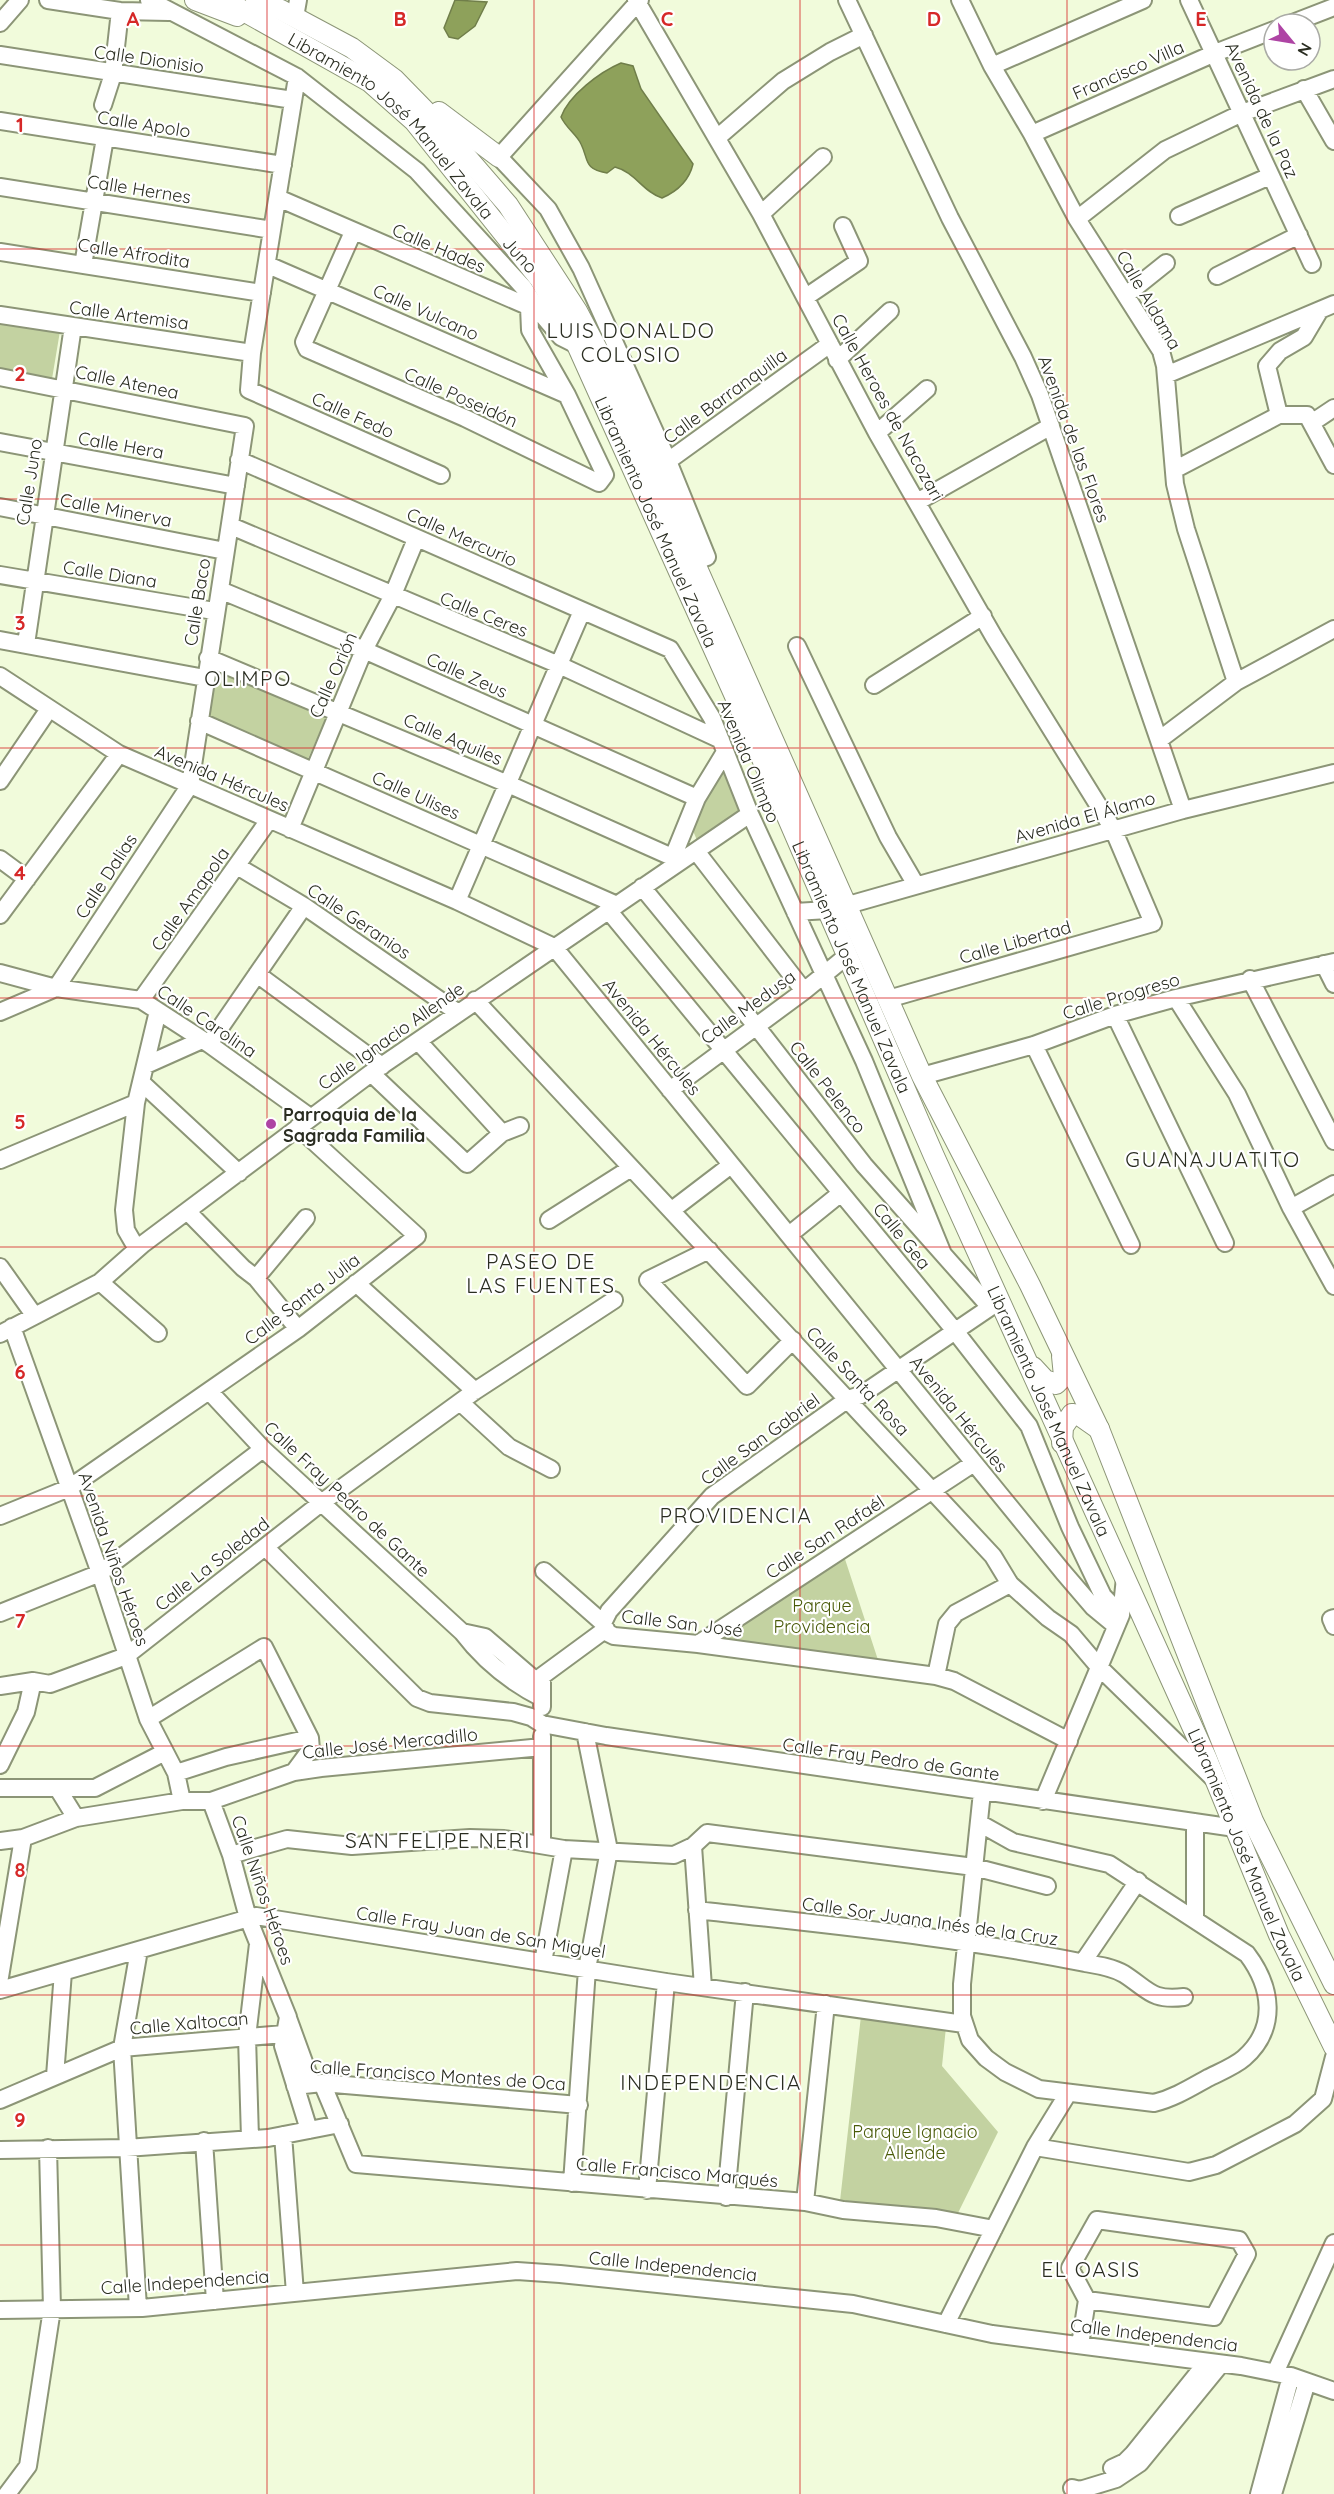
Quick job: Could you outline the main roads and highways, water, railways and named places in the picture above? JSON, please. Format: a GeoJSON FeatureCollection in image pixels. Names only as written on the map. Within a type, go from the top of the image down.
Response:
{"type":"FeatureCollection","features":[{"type":"Feature","properties":{"kind":"main road"},"geometry":{"type":"LineString","coordinates":[[195,0],[237,16],[255,9]]}},
{"type":"Feature","properties":{"kind":"main road","name":"Libramiento José Manuel Zavala"},"geometry":{"type":"LineString","coordinates":[[224,0],[255,9],[370,82],[414,121],[540,279],[577,345],[848,955],[995,1303],[1030,1363],[1062,1443],[1216,1781],[1279,1935],[1334,2047]]}},
{"type":"Feature","properties":{"kind":"main road","name":"Libramiento José Manuel Zavala"},"geometry":{"type":"LineString","coordinates":[[255,9],[286,7],[352,48],[394,79],[482,172],[547,262],[615,383],[700,559],[754,691],[922,1076],[1099,1430],[1253,1821],[1334,1984]]}},
{"type":"Feature","properties":{"kind":"main road"},"geometry":{"type":"LineString","coordinates":[[394,79],[499,157]]}},
{"type":"Feature","properties":{"kind":"main road"},"geometry":{"type":"LineString","coordinates":[[1030,1363],[1045,1380],[1056,1384],[1061,1381],[1064,1369],[1059,1346]]}},
{"type":"Feature","properties":{"kind":"main road"},"geometry":{"type":"LineString","coordinates":[[1062,1443],[1063,1427],[1072,1414],[1079,1415],[1099,1430]]}},
{"type":"Feature","properties":{"kind":"place","name":"Parroquia de la Sagrada Familia"},"geometry":{"type":"Point","coordinates":[271,1124]}},
{"type":"Feature","properties":{"kind":"district","name":"LUIS DONALDO COLOSIO"},"geometry":{"type":"Point","coordinates":[631,342]}},
{"type":"Feature","properties":{"kind":"district","name":"OLIMPO"},"geometry":{"type":"Point","coordinates":[248,678]}},
{"type":"Feature","properties":{"kind":"district","name":"GUANAJUATITO"},"geometry":{"type":"Point","coordinates":[1213,1159]}},
{"type":"Feature","properties":{"kind":"district","name":"PASEO DE LAS FUENTES"},"geometry":{"type":"Point","coordinates":[541,1273]}},
{"type":"Feature","properties":{"kind":"district","name":"PROVIDENCIA"},"geometry":{"type":"Point","coordinates":[736,1515]}},
{"type":"Feature","properties":{"kind":"district","name":"SAN FELIPE NERI"},"geometry":{"type":"Point","coordinates":[438,1840]}},
{"type":"Feature","properties":{"kind":"district","name":"INDEPENDENCIA"},"geometry":{"type":"Point","coordinates":[711,2082]}},
{"type":"Feature","properties":{"kind":"district","name":"EL OASIS"},"geometry":{"type":"Point","coordinates":[1091,2269]}},
{"type":"Feature","properties":{"kind":"park label","name":"Parque Providencia"},"geometry":{"type":"Point","coordinates":[822,1615]}},
{"type":"Feature","properties":{"kind":"park label","name":"Parque Ignacio Allende"},"geometry":{"type":"Point","coordinates":[915,2141]}}]}
